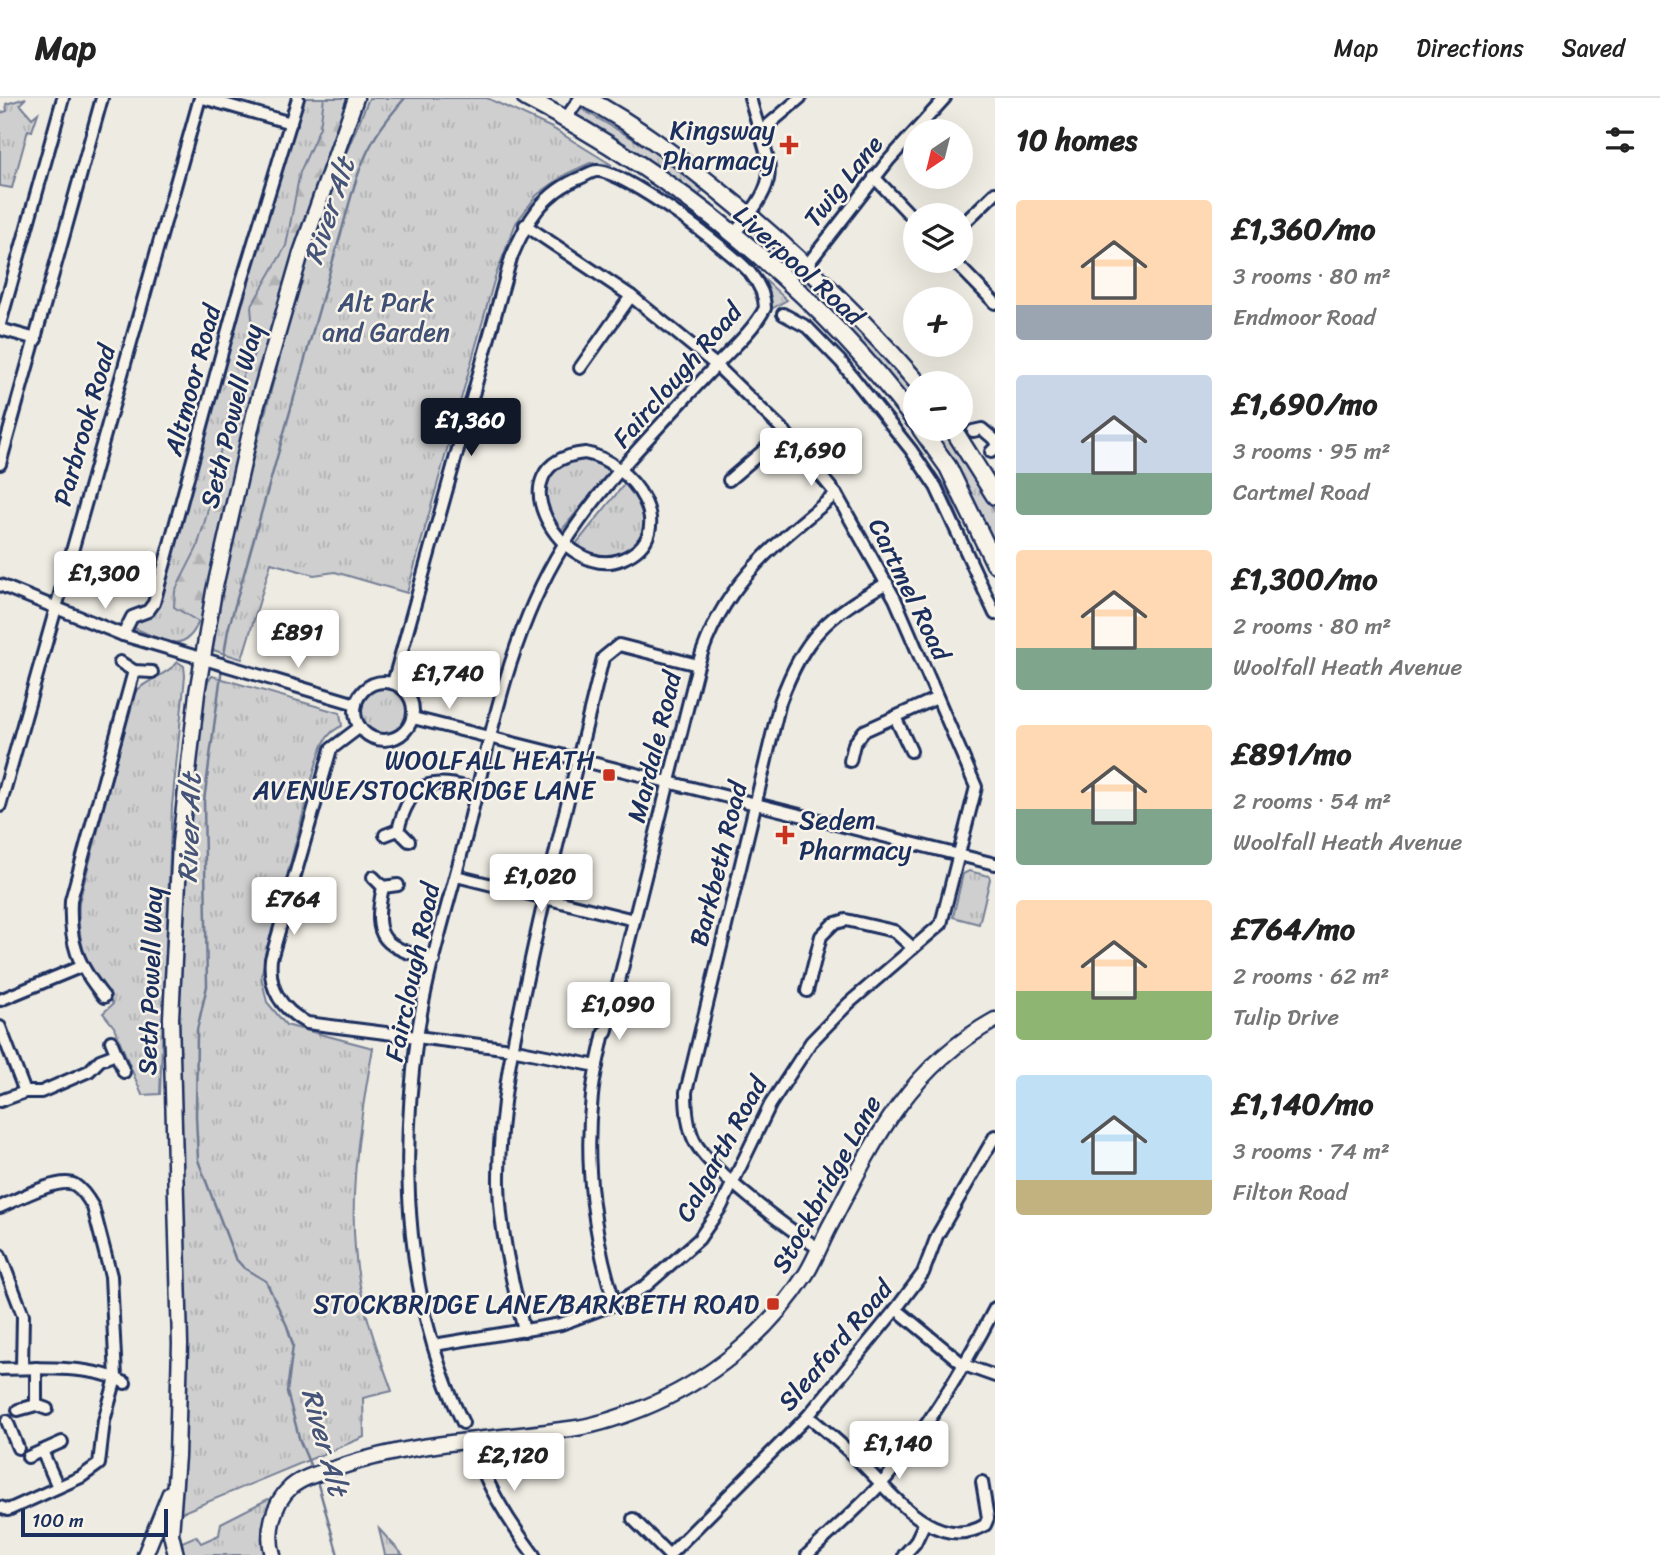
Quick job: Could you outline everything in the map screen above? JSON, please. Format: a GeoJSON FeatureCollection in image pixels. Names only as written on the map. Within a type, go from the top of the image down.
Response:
{"type":"FeatureCollection","features":[{"type":"Feature","properties":{"kind":"highway","name":"Liverpool Road"},"geometry":{"type":"LineString","coordinates":[[526,98],[566,118],[678,192],[733,235],[794,289],[860,355],[903,407]]}},
{"type":"Feature","properties":{"kind":"highway","name":"Liverpool Road"},"geometry":{"type":"LineString","coordinates":[[582,98],[662,146],[750,215],[863,319],[908,371]]}},
{"type":"Feature","properties":{"kind":"highway"},"geometry":{"type":"LineString","coordinates":[[930,441],[948,467],[995,564]]}},
{"type":"Feature","properties":{"kind":"highway"},"geometry":{"type":"LineString","coordinates":[[961,441],[995,496]]}},
{"type":"Feature","properties":{"kind":"main road","name":"Seth Powell Way"},"geometry":{"type":"LineString","coordinates":[[176,1555],[171,1534],[178,1434],[180,1344],[172,1112],[172,993],[180,843],[234,498],[254,415],[301,253],[350,122],[356,98]]}},
{"type":"Feature","properties":{"kind":"main road","name":"Seth Powell Way"},"geometry":{"type":"LineString","coordinates":[[350,122],[364,98]]}},
{"type":"Feature","properties":{"kind":"main road","name":"Stockbridge Lane"},"geometry":{"type":"LineString","coordinates":[[273,1555],[270,1534],[276,1510],[292,1487],[315,1475],[403,1449],[572,1429],[602,1422],[639,1410],[687,1387],[735,1354],[773,1317],[808,1271],[872,1143],[904,1096],[948,1051],[995,1020]]}},
{"type":"Feature","properties":{"kind":"main road","name":"Seth Powell Way"},"geometry":{"type":"LineString","coordinates":[[145,1555],[173,1485]]}},
{"type":"Feature","properties":{"kind":"street"},"geometry":{"type":"LineString","coordinates":[[36,339],[0,326],[63,98]]}},
{"type":"Feature","properties":{"kind":"street"},"geometry":{"type":"LineString","coordinates":[[0,464],[102,98]]}},
{"type":"Feature","properties":{"kind":"street"},"geometry":{"type":"LineString","coordinates":[[201,98],[291,123],[298,98]]}},
{"type":"Feature","properties":{"kind":"street","name":"Parbrook Road"},"geometry":{"type":"LineString","coordinates":[[0,806],[201,98]]}},
{"type":"Feature","properties":{"kind":"street"},"geometry":{"type":"LineString","coordinates":[[566,118],[582,98]]}},
{"type":"Feature","properties":{"kind":"street"},"geometry":{"type":"LineString","coordinates":[[733,235],[763,197],[770,179],[770,167],[750,98]]}},
{"type":"Feature","properties":{"kind":"street"},"geometry":{"type":"LineString","coordinates":[[760,132],[800,98]]}},
{"type":"Feature","properties":{"kind":"street","name":"Twig Lane"},"geometry":{"type":"LineString","coordinates":[[807,265],[874,177],[946,98]]}},
{"type":"Feature","properties":{"kind":"street","name":"Altmoor Road"},"geometry":{"type":"LineString","coordinates":[[123,635],[128,620],[148,611],[154,603],[235,304],[291,123]]}},
{"type":"Feature","properties":{"kind":"street","name":"Liverpool Road"},"geometry":{"type":"LineString","coordinates":[[393,683],[511,258],[525,225],[543,201],[566,183],[597,171],[613,175],[653,198],[750,272],[765,298],[765,308]]}},
{"type":"Feature","properties":{"kind":"street"},"geometry":{"type":"LineString","coordinates":[[874,177],[903,207]]}},
{"type":"Feature","properties":{"kind":"street"},"geometry":{"type":"LineString","coordinates":[[973,214],[995,193]]}},
{"type":"Feature","properties":{"kind":"street","name":"Cartmel Road"},"geometry":{"type":"LineString","coordinates":[[525,225],[631,296],[716,365],[785,432],[836,494],[887,583],[976,787],[959,857]]}},
{"type":"Feature","properties":{"kind":"street"},"geometry":{"type":"LineString","coordinates":[[966,273],[995,303]]}},
{"type":"Feature","properties":{"kind":"street"},"geometry":{"type":"LineString","coordinates":[[580,368],[631,296]]}},
{"type":"Feature","properties":{"kind":"street","name":"Fairclough Road"},"geometry":{"type":"LineString","coordinates":[[463,1423],[433,1345],[412,1241],[409,1115],[417,1036],[490,739],[527,617],[566,543],[622,471],[765,308]]}},
{"type":"Feature","properties":{"kind":"street"},"geometry":{"type":"LineString","coordinates":[[783,314],[807,327],[841,362],[911,450],[936,487],[995,614]]}},
{"type":"Feature","properties":{"kind":"street"},"geometry":{"type":"LineString","coordinates":[[973,430],[982,429],[995,440]]}},
{"type":"Feature","properties":{"kind":"street"},"geometry":{"type":"LineString","coordinates":[[729,480],[785,432]]}},
{"type":"Feature","properties":{"kind":"street","name":"Fairclough Road"},"geometry":{"type":"LineString","coordinates":[[585,453],[603,458],[622,471],[638,487],[649,509],[648,531],[638,549],[618,561],[606,562],[584,556],[566,543],[551,529],[541,512],[539,491],[545,474],[558,461],[585,453]]}},
{"type":"Feature","properties":{"kind":"street","name":"Mardale Road"},"geometry":{"type":"LineString","coordinates":[[615,1304],[597,1233],[589,1158],[592,1096],[597,1066],[698,665],[706,640],[729,596],[753,566],[836,494]]}},
{"type":"Feature","properties":{"kind":"street","name":"Barkbeth Road"},"geometry":{"type":"LineString","coordinates":[[818,1248],[702,1154],[685,1114],[685,1092],[780,702],[805,646],[840,611],[887,583]]}},
{"type":"Feature","properties":{"kind":"street"},"geometry":{"type":"LineString","coordinates":[[0,585],[123,635],[356,704]]}},
{"type":"Feature","properties":{"kind":"street"},"geometry":{"type":"LineString","coordinates":[[524,1331],[503,1229],[499,1185],[503,1098],[544,898],[603,658],[619,645],[698,665]]}},
{"type":"Feature","properties":{"kind":"street"},"geometry":{"type":"LineString","coordinates":[[120,662],[134,671],[152,672]]}},
{"type":"Feature","properties":{"kind":"street"},"geometry":{"type":"LineString","coordinates":[[104,998],[80,967],[70,922],[71,900],[134,671]]}},
{"type":"Feature","properties":{"kind":"street"},"geometry":{"type":"LineString","coordinates":[[393,683],[407,693],[412,701],[413,718],[402,735],[393,739],[373,738],[359,727],[356,704],[366,688],[374,684],[393,683]]}},
{"type":"Feature","properties":{"kind":"street"},"geometry":{"type":"LineString","coordinates":[[850,761],[854,744],[864,731],[937,698]]}},
{"type":"Feature","properties":{"kind":"street"},"geometry":{"type":"LineString","coordinates":[[895,717],[911,751]]}},
{"type":"Feature","properties":{"kind":"street"},"geometry":{"type":"LineString","coordinates":[[413,718],[995,864]]}},
{"type":"Feature","properties":{"kind":"street"},"geometry":{"type":"LineString","coordinates":[[359,727],[331,749],[271,959],[275,994],[290,1014],[307,1023],[511,1049],[597,1066]]}},
{"type":"Feature","properties":{"kind":"street"},"geometry":{"type":"LineString","coordinates":[[398,830],[404,808],[419,789],[445,781],[477,790]]}},
{"type":"Feature","properties":{"kind":"street"},"geometry":{"type":"LineString","coordinates":[[384,835],[398,830]]}},
{"type":"Feature","properties":{"kind":"street"},"geometry":{"type":"LineString","coordinates":[[398,830],[410,841]]}},
{"type":"Feature","properties":{"kind":"street","name":"Calgarth Road"},"geometry":{"type":"LineString","coordinates":[[433,1345],[562,1324],[615,1304],[648,1285],[676,1263],[712,1223],[770,1105],[811,1042],[849,1003],[943,922],[959,857]]}},
{"type":"Feature","properties":{"kind":"street"},"geometry":{"type":"LineString","coordinates":[[456,876],[634,920]]}},
{"type":"Feature","properties":{"kind":"street"},"geometry":{"type":"LineString","coordinates":[[373,877],[383,887]]}},
{"type":"Feature","properties":{"kind":"street"},"geometry":{"type":"LineString","coordinates":[[383,887],[398,884]]}},
{"type":"Feature","properties":{"kind":"street"},"geometry":{"type":"LineString","coordinates":[[383,887],[377,914],[380,931],[387,942],[401,951],[434,961]]}},
{"type":"Feature","properties":{"kind":"street"},"geometry":{"type":"LineString","coordinates":[[807,990],[821,936],[833,924],[846,920],[894,931],[913,948]]}},
{"type":"Feature","properties":{"kind":"street"},"geometry":{"type":"LineString","coordinates":[[0,1000],[80,967]]}},
{"type":"Feature","properties":{"kind":"street"},"geometry":{"type":"LineString","coordinates":[[0,1027],[25,1091]]}},
{"type":"Feature","properties":{"kind":"street"},"geometry":{"type":"LineString","coordinates":[[111,1041],[124,1072]]}},
{"type":"Feature","properties":{"kind":"street"},"geometry":{"type":"LineString","coordinates":[[0,1101],[25,1091],[41,1092],[89,1071],[100,1060],[116,1054]]}},
{"type":"Feature","properties":{"kind":"street","name":"Sleaford Road"},"geometry":{"type":"LineString","coordinates":[[669,1555],[808,1416],[896,1309],[923,1273],[941,1229],[995,1136]]}},
{"type":"Feature","properties":{"kind":"street"},"geometry":{"type":"LineString","coordinates":[[0,1207],[60,1182],[74,1184],[87,1198],[93,1207],[111,1276],[121,1380],[104,1421],[99,1465],[8,1510],[0,1507]]}},
{"type":"Feature","properties":{"kind":"street"},"geometry":{"type":"LineString","coordinates":[[0,1255],[23,1315],[22,1368]]}},
{"type":"Feature","properties":{"kind":"street"},"geometry":{"type":"LineString","coordinates":[[807,1555],[880,1484],[917,1438],[964,1365],[995,1308]]}},
{"type":"Feature","properties":{"kind":"street"},"geometry":{"type":"LineString","coordinates":[[896,1309],[964,1365],[995,1376]]}},
{"type":"Feature","properties":{"kind":"street"},"geometry":{"type":"LineString","coordinates":[[0,1369],[36,1368],[121,1380]]}},
{"type":"Feature","properties":{"kind":"street"},"geometry":{"type":"LineString","coordinates":[[18,1410],[41,1407],[36,1368]]}},
{"type":"Feature","properties":{"kind":"street"},"geometry":{"type":"LineString","coordinates":[[808,1416],[925,1522],[959,1531],[985,1525],[988,1518],[982,1482]]}},
{"type":"Feature","properties":{"kind":"street"},"geometry":{"type":"LineString","coordinates":[[7,1421],[18,1448]]}},
{"type":"Feature","properties":{"kind":"street"},"geometry":{"type":"LineString","coordinates":[[0,1438],[12,1433]]}},
{"type":"Feature","properties":{"kind":"street"},"geometry":{"type":"LineString","coordinates":[[474,1439],[475,1449],[495,1492],[534,1555]]}},
{"type":"Feature","properties":{"kind":"street"},"geometry":{"type":"LineString","coordinates":[[28,1457],[62,1441]]}},
{"type":"Feature","properties":{"kind":"street"},"geometry":{"type":"LineString","coordinates":[[42,1451],[58,1487]]}},
{"type":"Feature","properties":{"kind":"street"},"geometry":{"type":"LineString","coordinates":[[633,1519],[669,1555]]}},
{"type":"Feature","properties":{"kind":"street"},"geometry":{"type":"LineString","coordinates":[[904,1555],[915,1543],[925,1522]]}},
{"type":"Feature","properties":{"kind":"green space"},"geometry":{"type":"Polygon","coordinates":[[[26,98],[20,104],[32,118],[38,113],[32,131],[28,130],[12,188],[0,186],[0,113],[7,111],[6,104],[26,98]]]}},
{"type":"Feature","properties":{"kind":"green space"},"geometry":{"type":"Polygon","coordinates":[[[300,98],[346,98],[228,488],[198,623],[186,640],[170,642],[134,628],[133,623],[154,612],[161,593],[300,98]]]}},
{"type":"Feature","properties":{"kind":"green space"},"geometry":{"type":"Polygon","coordinates":[[[324,98],[356,98],[301,253],[207,627],[174,607],[175,591],[197,548],[232,397],[255,352],[251,307],[286,246],[300,172],[320,127],[324,98]]]}},
{"type":"Feature","properties":{"kind":"green space","name":"Alt Park and Garden"},"geometry":{"type":"Polygon","coordinates":[[[369,98],[487,98],[552,128],[612,165],[590,163],[566,174],[537,195],[516,223],[495,277],[407,593],[335,572],[314,575],[271,563],[242,659],[213,650],[218,591],[313,232],[369,98]]]}},
{"type":"Feature","properties":{"kind":"green space"},"geometry":{"type":"Polygon","coordinates":[[[578,107],[654,151],[705,188],[696,199],[576,115],[578,107]]]}},
{"type":"Feature","properties":{"kind":"green space"},"geometry":{"type":"Polygon","coordinates":[[[784,253],[834,300],[903,376],[903,399],[774,264],[784,253]]]}},
{"type":"Feature","properties":{"kind":"green space"},"geometry":{"type":"Polygon","coordinates":[[[755,271],[787,300],[773,308],[755,271]]]}},
{"type":"Feature","properties":{"kind":"green space"},"geometry":{"type":"Polygon","coordinates":[[[937,441],[952,441],[990,502],[995,512],[995,544],[961,475],[937,441]]]}},
{"type":"Feature","properties":{"kind":"green space"},"geometry":{"type":"Polygon","coordinates":[[[584,458],[612,470],[560,532],[549,518],[546,509],[546,481],[557,467],[584,458]]]}},
{"type":"Feature","properties":{"kind":"green space"},"geometry":{"type":"Polygon","coordinates":[[[935,472],[947,490],[965,533],[962,534],[932,474],[935,472]]]}},
{"type":"Feature","properties":{"kind":"green space"},"geometry":{"type":"Polygon","coordinates":[[[626,482],[640,496],[645,512],[643,528],[636,542],[624,553],[609,558],[593,555],[576,544],[626,482]]]}},
{"type":"Feature","properties":{"kind":"green space"},"geometry":{"type":"Polygon","coordinates":[[[178,662],[184,666],[185,676],[172,806],[160,1094],[142,1095],[114,1027],[103,1013],[113,1004],[90,968],[82,944],[79,902],[134,694],[178,662]]]}},
{"type":"Feature","properties":{"kind":"green space"},"geometry":{"type":"Polygon","coordinates":[[[212,676],[340,713],[342,726],[327,738],[315,768],[261,976],[267,1002],[286,1025],[373,1048],[358,1143],[354,1241],[367,1315],[392,1391],[363,1398],[364,1437],[181,1513],[183,1304],[176,1113],[179,904],[203,689],[212,676]]]}},
{"type":"Feature","properties":{"kind":"green space"},"geometry":{"type":"Polygon","coordinates":[[[385,687],[402,694],[409,711],[402,728],[385,735],[368,728],[361,711],[368,694],[385,687]]]}},
{"type":"Feature","properties":{"kind":"green space"},"geometry":{"type":"Polygon","coordinates":[[[969,871],[989,876],[990,879],[979,924],[953,917],[963,874],[969,871]]]}},
{"type":"Feature","properties":{"kind":"green space"},"geometry":{"type":"Polygon","coordinates":[[[268,1499],[271,1500],[262,1532],[264,1555],[184,1555],[182,1542],[196,1536],[201,1543],[219,1535],[221,1523],[268,1499]]]}},
{"type":"Feature","properties":{"kind":"green space"},"geometry":{"type":"Polygon","coordinates":[[[379,1529],[403,1555],[385,1555],[379,1529]]]}},
{"type":"Feature","properties":{"kind":"waterway","name":"River Alt"},"geometry":{"type":"LineString","coordinates":[[223,661],[228,630],[355,183],[375,137],[405,98]]}},
{"type":"Feature","properties":{"kind":"waterway","name":"River Alt"},"geometry":{"type":"LineString","coordinates":[[222,667],[204,801],[207,986],[197,1030],[198,1160],[235,1258],[244,1268],[266,1281],[287,1326],[293,1345],[287,1392],[300,1441],[313,1472]]}},
{"type":"Feature","properties":{"kind":"waterway","name":"River Alt"},"geometry":{"type":"LineString","coordinates":[[317,1481],[338,1555]]}},
{"type":"Feature","properties":{"kind":"place","name":"Kingsway Pharmacy"},"geometry":{"type":"Point","coordinates":[789,145]}},
{"type":"Feature","properties":{"kind":"place","name":"WOOLFALL HEATH AVENUE/STOCKBRIDGE LANE"},"geometry":{"type":"Point","coordinates":[609,775]}},
{"type":"Feature","properties":{"kind":"place","name":"Sedem Pharmacy"},"geometry":{"type":"Point","coordinates":[785,835]}},
{"type":"Feature","properties":{"kind":"place","name":"STOCKBRIDGE LANE/BARKBETH ROAD"},"geometry":{"type":"Point","coordinates":[773,1304]}}]}
